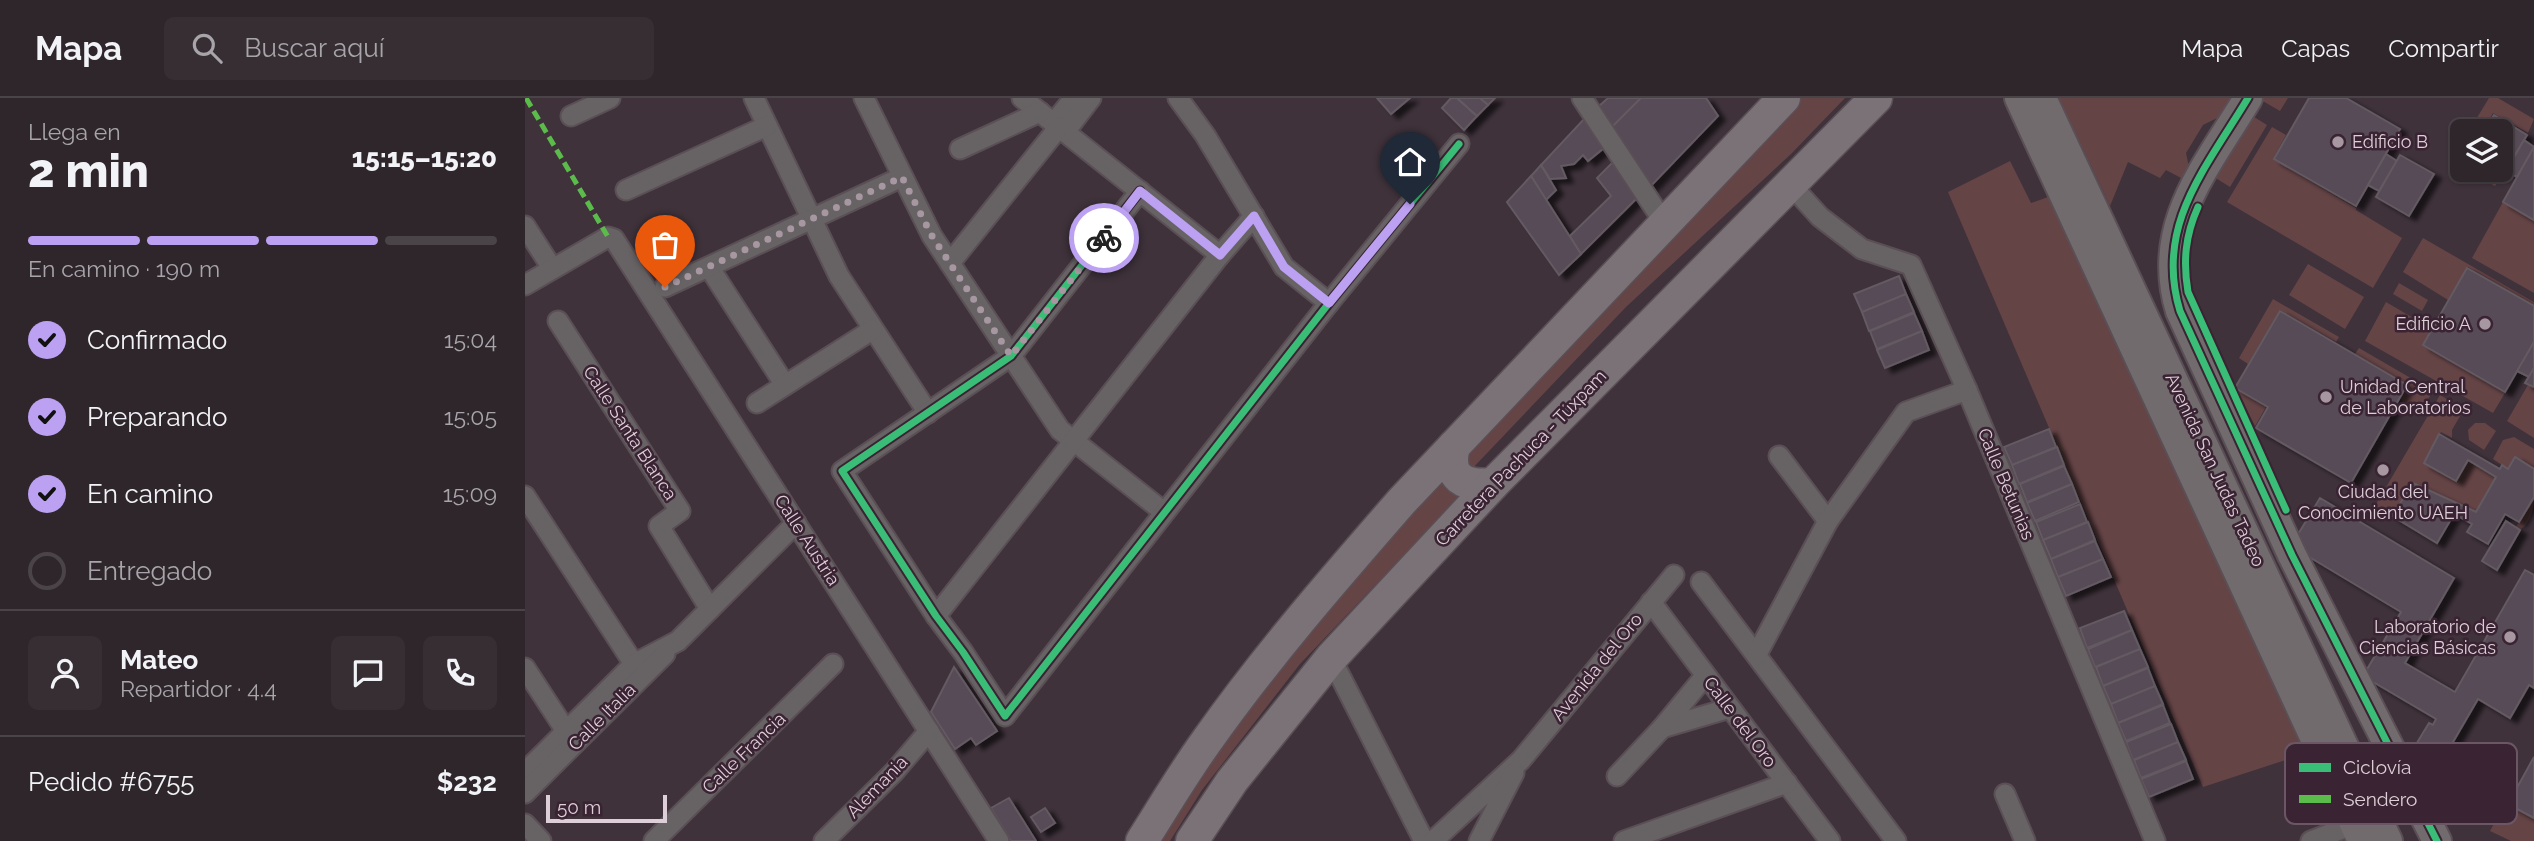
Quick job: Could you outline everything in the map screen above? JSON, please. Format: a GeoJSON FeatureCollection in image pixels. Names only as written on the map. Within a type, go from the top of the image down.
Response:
{"type":"FeatureCollection","features":[{"type":"Feature","properties":{"kind":"main road"},"geometry":{"type":"LineString","coordinates":[[1142,841],[1204,744],[1255,675],[1350,559],[1784,98]]}},
{"type":"Feature","properties":{"kind":"main road","name":"Carretera Pachuca - Túxpam"},"geometry":{"type":"LineString","coordinates":[[1192,841],[1232,781],[1331,658],[1493,484],[1876,98]]}},
{"type":"Feature","properties":{"kind":"main road"},"geometry":{"type":"LineString","coordinates":[[1820,155],[1859,134],[1895,98]]}},
{"type":"Feature","properties":{"kind":"main road"},"geometry":{"type":"LineString","coordinates":[[1454,446],[1450,460],[1462,480],[1475,486],[1493,484]]}},
{"type":"Feature","properties":{"kind":"street"},"geometry":{"type":"LineString","coordinates":[[754,98],[839,276],[928,413]]}},
{"type":"Feature","properties":{"kind":"street"},"geometry":{"type":"LineString","coordinates":[[864,98],[902,177],[950,263],[1060,430],[1164,512]]}},
{"type":"Feature","properties":{"kind":"street"},"geometry":{"type":"LineString","coordinates":[[1022,98],[1220,255]]}},
{"type":"Feature","properties":{"kind":"street"},"geometry":{"type":"LineString","coordinates":[[950,263],[1074,98]]}},
{"type":"Feature","properties":{"kind":"street"},"geometry":{"type":"LineString","coordinates":[[960,149],[1054,124],[1091,98]]}},
{"type":"Feature","properties":{"kind":"street"},"geometry":{"type":"LineString","coordinates":[[1178,98],[1205,135],[1284,267],[1329,303]]}},
{"type":"Feature","properties":{"kind":"street"},"geometry":{"type":"LineString","coordinates":[[1581,98],[1665,223]]}},
{"type":"Feature","properties":{"kind":"street","name":"Avenida San Judas Tadeo"},"geometry":{"type":"LineString","coordinates":[[2019,98],[2328,743]]}},
{"type":"Feature","properties":{"kind":"street","name":"Avenida San Judas Tadeo"},"geometry":{"type":"LineString","coordinates":[[2042,98],[2331,743]]}},
{"type":"Feature","properties":{"kind":"street"},"geometry":{"type":"LineString","coordinates":[[2248,98],[2179,220],[2172,254],[2175,292],[2180,311],[2292,555],[2387,743]]}},
{"type":"Feature","properties":{"kind":"street"},"geometry":{"type":"LineString","coordinates":[[571,116],[603,99]]}},
{"type":"Feature","properties":{"kind":"street"},"geometry":{"type":"LineString","coordinates":[[626,190],[767,126]]}},
{"type":"Feature","properties":{"kind":"street"},"geometry":{"type":"LineString","coordinates":[[1140,191],[1011,356],[842,471],[1005,716],[1329,303],[1459,144]]}},
{"type":"Feature","properties":{"kind":"street"},"geometry":{"type":"LineString","coordinates":[[665,287],[902,177]]}},
{"type":"Feature","properties":{"kind":"street","name":"Calle Betunias"},"geometry":{"type":"LineString","coordinates":[[1791,185],[1819,218],[1862,249],[1911,265],[1967,390],[2155,841]]}},
{"type":"Feature","properties":{"kind":"street"},"geometry":{"type":"LineString","coordinates":[[936,616],[1220,255],[1254,216]]}},
{"type":"Feature","properties":{"kind":"street"},"geometry":{"type":"LineString","coordinates":[[525,226],[552,268],[525,285]]}},
{"type":"Feature","properties":{"kind":"street","name":"Calle Austria"},"geometry":{"type":"LineString","coordinates":[[552,268],[608,237],[614,239],[999,841]]}},
{"type":"Feature","properties":{"kind":"street"},"geometry":{"type":"LineString","coordinates":[[709,267],[785,385]]}},
{"type":"Feature","properties":{"kind":"street","name":"Calle Santa Blanca"},"geometry":{"type":"LineString","coordinates":[[558,321],[680,510],[659,526],[710,609]]}},
{"type":"Feature","properties":{"kind":"street"},"geometry":{"type":"LineString","coordinates":[[757,403],[872,330]]}},
{"type":"Feature","properties":{"kind":"street"},"geometry":{"type":"LineString","coordinates":[[1756,654],[1828,521],[1906,412],[1967,390]]}},
{"type":"Feature","properties":{"kind":"street"},"geometry":{"type":"LineString","coordinates":[[1779,456],[1828,521]]}},
{"type":"Feature","properties":{"kind":"street"},"geometry":{"type":"LineString","coordinates":[[525,496],[634,664]]}},
{"type":"Feature","properties":{"kind":"street","name":"Calle Italia"},"geometry":{"type":"LineString","coordinates":[[525,793],[796,523]]}},
{"type":"Feature","properties":{"kind":"street","name":"Avenida del Oro"},"geometry":{"type":"LineString","coordinates":[[1433,841],[1521,760],[1674,575]]}},
{"type":"Feature","properties":{"kind":"street"},"geometry":{"type":"LineString","coordinates":[[1701,582],[1896,841]]}},
{"type":"Feature","properties":{"kind":"street","name":"Calle del Oro"},"geometry":{"type":"LineString","coordinates":[[1651,602],[1830,841]]}},
{"type":"Feature","properties":{"kind":"street","name":"Calle Italia"},"geometry":{"type":"LineString","coordinates":[[525,772],[634,664],[678,641]]}},
{"type":"Feature","properties":{"kind":"street"},"geometry":{"type":"LineString","coordinates":[[1331,658],[1425,841]]}},
{"type":"Feature","properties":{"kind":"street","name":"Calle Francia"},"geometry":{"type":"LineString","coordinates":[[654,841],[833,664]]}},
{"type":"Feature","properties":{"kind":"street"},"geometry":{"type":"LineString","coordinates":[[525,668],[566,731]]}},
{"type":"Feature","properties":{"kind":"street"},"geometry":{"type":"LineString","coordinates":[[1617,776],[1663,728],[1705,676]]}},
{"type":"Feature","properties":{"kind":"street"},"geometry":{"type":"LineString","coordinates":[[1663,728],[1730,708]]}},
{"type":"Feature","properties":{"kind":"street","name":"Alemania"},"geometry":{"type":"LineString","coordinates":[[824,841],[894,772],[929,731]]}},
{"type":"Feature","properties":{"kind":"street","name":"Avenida del Oro"},"geometry":{"type":"LineString","coordinates":[[1479,841],[1521,760]]}},
{"type":"Feature","properties":{"kind":"street"},"geometry":{"type":"LineString","coordinates":[[1624,841],[1787,783]]}},
{"type":"Feature","properties":{"kind":"street"},"geometry":{"type":"LineString","coordinates":[[2005,794],[2025,841]]}},
{"type":"Feature","properties":{"kind":"street"},"geometry":{"type":"LineString","coordinates":[[525,824],[541,841]]}},
{"type":"Feature","properties":{"kind":"street"},"geometry":{"type":"LineString","coordinates":[[2428,824],[2437,841]]}},
{"type":"Feature","properties":{"kind":"street"},"geometry":{"type":"LineString","coordinates":[[2311,841],[2370,831]]}},
{"type":"Feature","properties":{"kind":"shaded area"},"geometry":{"type":"Polygon","coordinates":[[[1789,98],[1845,98],[1791,154],[1626,307],[1470,471],[1458,459],[1789,98]]]}},
{"type":"Feature","properties":{"kind":"shaded area"},"geometry":{"type":"Polygon","coordinates":[[[2059,98],[2232,98],[2221,116],[2203,125],[2186,153],[2189,167],[2183,179],[2166,170],[2160,178],[2128,162],[2110,206],[2059,98]]]}},
{"type":"Feature","properties":{"kind":"shaded area"},"geometry":{"type":"Polygon","coordinates":[[[2288,98],[2280,111],[2261,100],[2288,98]]]}},
{"type":"Feature","properties":{"kind":"shaded area"},"geometry":{"type":"Polygon","coordinates":[[[2489,98],[2498,98],[2534,119],[2528,133],[2513,124],[2513,119],[2504,119],[2493,113],[2490,119],[2476,119],[2489,98]]]}},
{"type":"Feature","properties":{"kind":"shaded area"},"geometry":{"type":"Polygon","coordinates":[[[2251,115],[2267,125],[2230,187],[2214,177],[2251,115]]]}},
{"type":"Feature","properties":{"kind":"shaded area"},"geometry":{"type":"Polygon","coordinates":[[[2272,127],[2286,135],[2273,159],[2402,238],[2373,288],[2227,202],[2272,127]]]}},
{"type":"Feature","properties":{"kind":"shaded area"},"geometry":{"type":"Polygon","coordinates":[[[2010,161],[2031,203],[2048,197],[2302,743],[2285,743],[2285,760],[2203,787],[1948,192],[2010,161]]]}},
{"type":"Feature","properties":{"kind":"shaded area"},"geometry":{"type":"Polygon","coordinates":[[[2503,202],[2534,220],[2534,293],[2472,258],[2503,202]]]}},
{"type":"Feature","properties":{"kind":"shaded area"},"geometry":{"type":"Polygon","coordinates":[[[2423,238],[2534,302],[2534,305],[2468,267],[2448,300],[2403,272],[2423,238]]]}},
{"type":"Feature","properties":{"kind":"shaded area"},"geometry":{"type":"Polygon","coordinates":[[[2308,264],[2364,297],[2345,329],[2289,295],[2308,264]]]}},
{"type":"Feature","properties":{"kind":"shaded area"},"geometry":{"type":"Polygon","coordinates":[[[2399,283],[2428,300],[2422,311],[2393,294],[2399,283]]]}},
{"type":"Feature","properties":{"kind":"shaded area"},"geometry":{"type":"Polygon","coordinates":[[[2273,299],[2339,337],[2336,342],[2280,310],[2248,364],[2239,358],[2273,299]]]}},
{"type":"Feature","properties":{"kind":"shaded area"},"geometry":{"type":"Polygon","coordinates":[[[2386,302],[2432,329],[2423,345],[2505,393],[2493,413],[2365,341],[2386,302]]]}},
{"type":"Feature","properties":{"kind":"shaded area"},"geometry":{"type":"Polygon","coordinates":[[[2359,348],[2433,391],[2421,411],[2401,400],[2408,385],[2355,354],[2359,348]]]}},
{"type":"Feature","properties":{"kind":"shaded area"},"geometry":{"type":"Polygon","coordinates":[[[2528,385],[2534,388],[2534,438],[2507,421],[2528,385]]]}},
{"type":"Feature","properties":{"kind":"shaded area"},"geometry":{"type":"Polygon","coordinates":[[[2237,390],[2266,407],[2255,426],[2237,390]]]}},
{"type":"Feature","properties":{"kind":"shaded area"},"geometry":{"type":"Polygon","coordinates":[[[2440,395],[2464,409],[2452,430],[2452,438],[2441,432],[2424,463],[2455,481],[2468,460],[2496,477],[2476,512],[2413,483],[2392,516],[2375,506],[2440,395]]]}},
{"type":"Feature","properties":{"kind":"shaded area"},"geometry":{"type":"Polygon","coordinates":[[[2475,423],[2485,423],[2496,431],[2484,450],[2469,440],[2468,430],[2475,423]]]}},
{"type":"Feature","properties":{"kind":"shaded area"},"geometry":{"type":"Polygon","coordinates":[[[2514,437],[2534,449],[2534,469],[2515,458],[2508,469],[2493,459],[2503,440],[2514,437]]]}},
{"type":"Feature","properties":{"kind":"shaded area"},"geometry":{"type":"Polygon","coordinates":[[[1440,467],[1465,491],[1300,664],[1202,790],[1170,841],[1150,841],[1188,779],[1440,467]]]}},
{"type":"Feature","properties":{"kind":"shaded area"},"geometry":{"type":"Polygon","coordinates":[[[2534,497],[2531,515],[2520,530],[2516,527],[2534,497]]]}},
{"type":"Feature","properties":{"kind":"shaded area"},"geometry":{"type":"Polygon","coordinates":[[[2517,810],[2534,819],[2534,841],[2511,841],[2490,831],[2494,824],[2517,824],[2517,810]]]}},
{"type":"Feature","properties":{"kind":"building"},"geometry":{"type":"Polygon","coordinates":[[[1377,98],[1410,98],[1391,114],[1377,98]]]}},
{"type":"Feature","properties":{"kind":"building"},"geometry":{"type":"Polygon","coordinates":[[[1451,98],[1457,98],[1477,116],[1464,130],[1442,108],[1451,98]]]}},
{"type":"Feature","properties":{"kind":"building"},"geometry":{"type":"Polygon","coordinates":[[[1457,98],[1480,98],[1488,105],[1477,116],[1457,98]]]}},
{"type":"Feature","properties":{"kind":"building"},"geometry":{"type":"Polygon","coordinates":[[[1480,98],[1495,98],[1488,105],[1480,98]]]}},
{"type":"Feature","properties":{"kind":"building"},"geometry":{"type":"Polygon","coordinates":[[[1608,98],[1641,98],[1610,129],[1597,108],[1608,98]]]}},
{"type":"Feature","properties":{"kind":"building"},"geometry":{"type":"Polygon","coordinates":[[[1641,98],[1706,98],[1718,116],[1649,188],[1610,129],[1641,98]]]}},
{"type":"Feature","properties":{"kind":"building","name":"Edificio B"},"geometry":{"type":"Polygon","coordinates":[[[2309,98],[2346,98],[2400,129],[2356,206],[2274,159],[2309,98]]]}},
{"type":"Feature","properties":{"kind":"building"},"geometry":{"type":"Polygon","coordinates":[[[1584,119],[1604,148],[1588,161],[1583,155],[1574,164],[1561,166],[1566,178],[1550,179],[1541,165],[1584,119]]]}},
{"type":"Feature","properties":{"kind":"building"},"geometry":{"type":"Polygon","coordinates":[[[2513,127],[2527,135],[2513,158],[2513,127]]]}},
{"type":"Feature","properties":{"kind":"building"},"geometry":{"type":"Polygon","coordinates":[[[2524,140],[2534,147],[2517,177],[2513,175],[2513,159],[2524,140]]]}},
{"type":"Feature","properties":{"kind":"building"},"geometry":{"type":"Polygon","coordinates":[[[2534,147],[2534,220],[2503,202],[2534,147]]]}},
{"type":"Feature","properties":{"kind":"building"},"geometry":{"type":"Polygon","coordinates":[[[2386,154],[2397,161],[2379,191],[2368,185],[2386,154]]]}},
{"type":"Feature","properties":{"kind":"building"},"geometry":{"type":"Polygon","coordinates":[[[2400,155],[2434,174],[2409,216],[2376,197],[2400,155]]]}},
{"type":"Feature","properties":{"kind":"building"},"geometry":{"type":"Polygon","coordinates":[[[1613,162],[1637,198],[1581,254],[1570,236],[1611,196],[1597,178],[1613,162]]]}},
{"type":"Feature","properties":{"kind":"building"},"geometry":{"type":"Polygon","coordinates":[[[1541,165],[1556,190],[1546,200],[1531,176],[1541,165]]]}},
{"type":"Feature","properties":{"kind":"building"},"geometry":{"type":"Polygon","coordinates":[[[1531,176],[1581,254],[1559,275],[1507,202],[1531,176]]]}},
{"type":"Feature","properties":{"kind":"building","name":"Edificio A"},"geometry":{"type":"Polygon","coordinates":[[[2467,268],[2534,306],[2534,342],[2505,392],[2423,345],[2467,268]]]}},
{"type":"Feature","properties":{"kind":"building"},"geometry":{"type":"Polygon","coordinates":[[[1899,276],[1906,294],[1862,312],[1854,294],[1899,276]]]}},
{"type":"Feature","properties":{"kind":"building"},"geometry":{"type":"Polygon","coordinates":[[[1906,294],[1914,312],[1869,331],[1862,312],[1906,294]]]}},
{"type":"Feature","properties":{"kind":"building","name":"Unidad Central de Laboratorios"},"geometry":{"type":"Polygon","coordinates":[[[2280,311],[2407,385],[2351,483],[2256,428],[2268,407],[2235,388],[2280,311]]]}},
{"type":"Feature","properties":{"kind":"building"},"geometry":{"type":"Polygon","coordinates":[[[1914,313],[1922,331],[1877,349],[1870,331],[1914,313]]]}},
{"type":"Feature","properties":{"kind":"building"},"geometry":{"type":"Polygon","coordinates":[[[1922,331],[1929,350],[1885,368],[1877,350],[1922,331]]]}},
{"type":"Feature","properties":{"kind":"building"},"geometry":{"type":"Polygon","coordinates":[[[2534,342],[2534,368],[2529,377],[2517,371],[2534,342]]]}},
{"type":"Feature","properties":{"kind":"building"},"geometry":{"type":"Polygon","coordinates":[[[2534,368],[2534,387],[2525,383],[2534,368]]]}},
{"type":"Feature","properties":{"kind":"building"},"geometry":{"type":"Polygon","coordinates":[[[2049,429],[2056,447],[2012,465],[2004,447],[2049,429]]]}},
{"type":"Feature","properties":{"kind":"building"},"geometry":{"type":"Polygon","coordinates":[[[2439,434],[2500,469],[2502,465],[2508,469],[2515,457],[2534,469],[2534,497],[2519,522],[2505,514],[2488,544],[2467,532],[2472,524],[2454,514],[2437,543],[2392,516],[2413,483],[2476,512],[2496,477],[2468,460],[2456,481],[2424,463],[2439,434]]]}},
{"type":"Feature","properties":{"kind":"building"},"geometry":{"type":"Polygon","coordinates":[[[2057,447],[2064,465],[2019,484],[2012,465],[2057,447]]]}},
{"type":"Feature","properties":{"kind":"building"},"geometry":{"type":"Polygon","coordinates":[[[2064,466],[2072,484],[2027,502],[2020,484],[2064,466]]]}},
{"type":"Feature","properties":{"kind":"building"},"geometry":{"type":"Polygon","coordinates":[[[2072,484],[2079,502],[2035,521],[2027,503],[2072,484]]]}},
{"type":"Feature","properties":{"kind":"building","name":"Laboratorio de Ciencias Básicas"},"geometry":{"type":"Polygon","coordinates":[[[2320,498],[2454,578],[2405,663],[2455,692],[2525,570],[2534,575],[2534,688],[2529,685],[2510,718],[2478,699],[2455,743],[2417,743],[2429,723],[2433,725],[2436,719],[2363,676],[2401,612],[2291,546],[2320,498]]]}},
{"type":"Feature","properties":{"kind":"building"},"geometry":{"type":"Polygon","coordinates":[[[2080,504],[2087,522],[2043,540],[2036,522],[2080,504]]]}},
{"type":"Feature","properties":{"kind":"building"},"geometry":{"type":"Polygon","coordinates":[[[2506,521],[2520,530],[2497,570],[2482,561],[2506,521]]]}},
{"type":"Feature","properties":{"kind":"building"},"geometry":{"type":"Polygon","coordinates":[[[2088,522],[2095,540],[2051,559],[2043,540],[2088,522]]]}},
{"type":"Feature","properties":{"kind":"building"},"geometry":{"type":"Polygon","coordinates":[[[2095,541],[2103,559],[2058,577],[2051,559],[2095,541]]]}},
{"type":"Feature","properties":{"kind":"building"},"geometry":{"type":"Polygon","coordinates":[[[2103,559],[2111,577],[2066,596],[2058,577],[2103,559]]]}},
{"type":"Feature","properties":{"kind":"building"},"geometry":{"type":"Polygon","coordinates":[[[2124,611],[2132,630],[2087,648],[2080,628],[2124,611]]]}},
{"type":"Feature","properties":{"kind":"building"},"geometry":{"type":"Polygon","coordinates":[[[2132,630],[2140,649],[2095,667],[2088,649],[2132,630]]]}},
{"type":"Feature","properties":{"kind":"building"},"geometry":{"type":"Polygon","coordinates":[[[2140,649],[2148,667],[2103,686],[2096,667],[2140,649]]]}},
{"type":"Feature","properties":{"kind":"building"},"geometry":{"type":"Polygon","coordinates":[[[954,667],[997,731],[976,745],[971,738],[955,749],[931,712],[954,667]]]}},
{"type":"Feature","properties":{"kind":"building"},"geometry":{"type":"Polygon","coordinates":[[[2148,668],[2155,686],[2111,704],[2103,686],[2148,668]]]}},
{"type":"Feature","properties":{"kind":"building"},"geometry":{"type":"Polygon","coordinates":[[[2155,686],[2163,704],[2118,723],[2111,704],[2155,686]]]}},
{"type":"Feature","properties":{"kind":"building"},"geometry":{"type":"Polygon","coordinates":[[[2163,705],[2170,723],[2126,741],[2118,723],[2163,705]]]}},
{"type":"Feature","properties":{"kind":"building"},"geometry":{"type":"Polygon","coordinates":[[[2171,724],[2178,742],[2133,760],[2126,742],[2171,724]]]}},
{"type":"Feature","properties":{"kind":"building"},"geometry":{"type":"Polygon","coordinates":[[[2178,742],[2186,760],[2141,778],[2134,760],[2178,742]]]}},
{"type":"Feature","properties":{"kind":"building"},"geometry":{"type":"Polygon","coordinates":[[[2534,757],[2534,818],[2517,809],[2517,788],[2534,757]]]}},
{"type":"Feature","properties":{"kind":"building"},"geometry":{"type":"Polygon","coordinates":[[[2186,761],[2193,779],[2149,797],[2141,779],[2186,761]]]}},
{"type":"Feature","properties":{"kind":"building"},"geometry":{"type":"Polygon","coordinates":[[[1009,798],[1036,841],[1011,841],[991,808],[1009,798]]]}},
{"type":"Feature","properties":{"kind":"building"},"geometry":{"type":"Polygon","coordinates":[[[1045,808],[1055,823],[1041,832],[1031,817],[1045,808]]]}},
{"type":"Feature","properties":{"kind":"marked path"},"geometry":{"type":"LineString","coordinates":[[526,98],[608,237]]}},
{"type":"Feature","properties":{"kind":"cycle path"},"geometry":{"type":"LineString","coordinates":[[2248,98],[2201,174],[2179,225],[2174,252],[2174,280],[2180,311],[2292,555],[2387,743]]}},
{"type":"Feature","properties":{"kind":"cycle path"},"geometry":{"type":"LineString","coordinates":[[1140,191],[1011,356],[842,471],[1005,716],[1329,303],[1459,144]]}},
{"type":"Feature","properties":{"kind":"cycle path"},"geometry":{"type":"LineString","coordinates":[[2198,207],[2186,249],[2188,292],[2286,510]]}},
{"type":"Feature","properties":{"kind":"cycle path"},"geometry":{"type":"LineString","coordinates":[[2428,824],[2437,841]]}},
{"type":"Feature","properties":{"kind":"way so far"},"geometry":{"type":"LineString","coordinates":[[665,287],[902,177],[932,236],[1011,356],[1104,238]]}},
{"type":"Feature","properties":{"kind":"place","name":"Edificio B"},"geometry":{"type":"Point","coordinates":[2338,142]}},
{"type":"Feature","properties":{"kind":"place","name":"Edificio A"},"geometry":{"type":"Point","coordinates":[2485,324]}},
{"type":"Feature","properties":{"kind":"place","name":"Unidad Central de Laboratorios"},"geometry":{"type":"Point","coordinates":[2326,397]}},
{"type":"Feature","properties":{"kind":"place","name":"Ciudad del Conocimiento UAEH"},"geometry":{"type":"Point","coordinates":[2383,470]}},
{"type":"Feature","properties":{"kind":"place","name":"Laboratorio de Ciencias Básicas"},"geometry":{"type":"Point","coordinates":[2510,637]}},
{"type":"Feature","properties":{"kind":"route"},"geometry":{"type":"LineString","coordinates":[[1104,238],[1140,191],[1220,255],[1254,216],[1284,267],[1329,303],[1410,204]]}}]}
